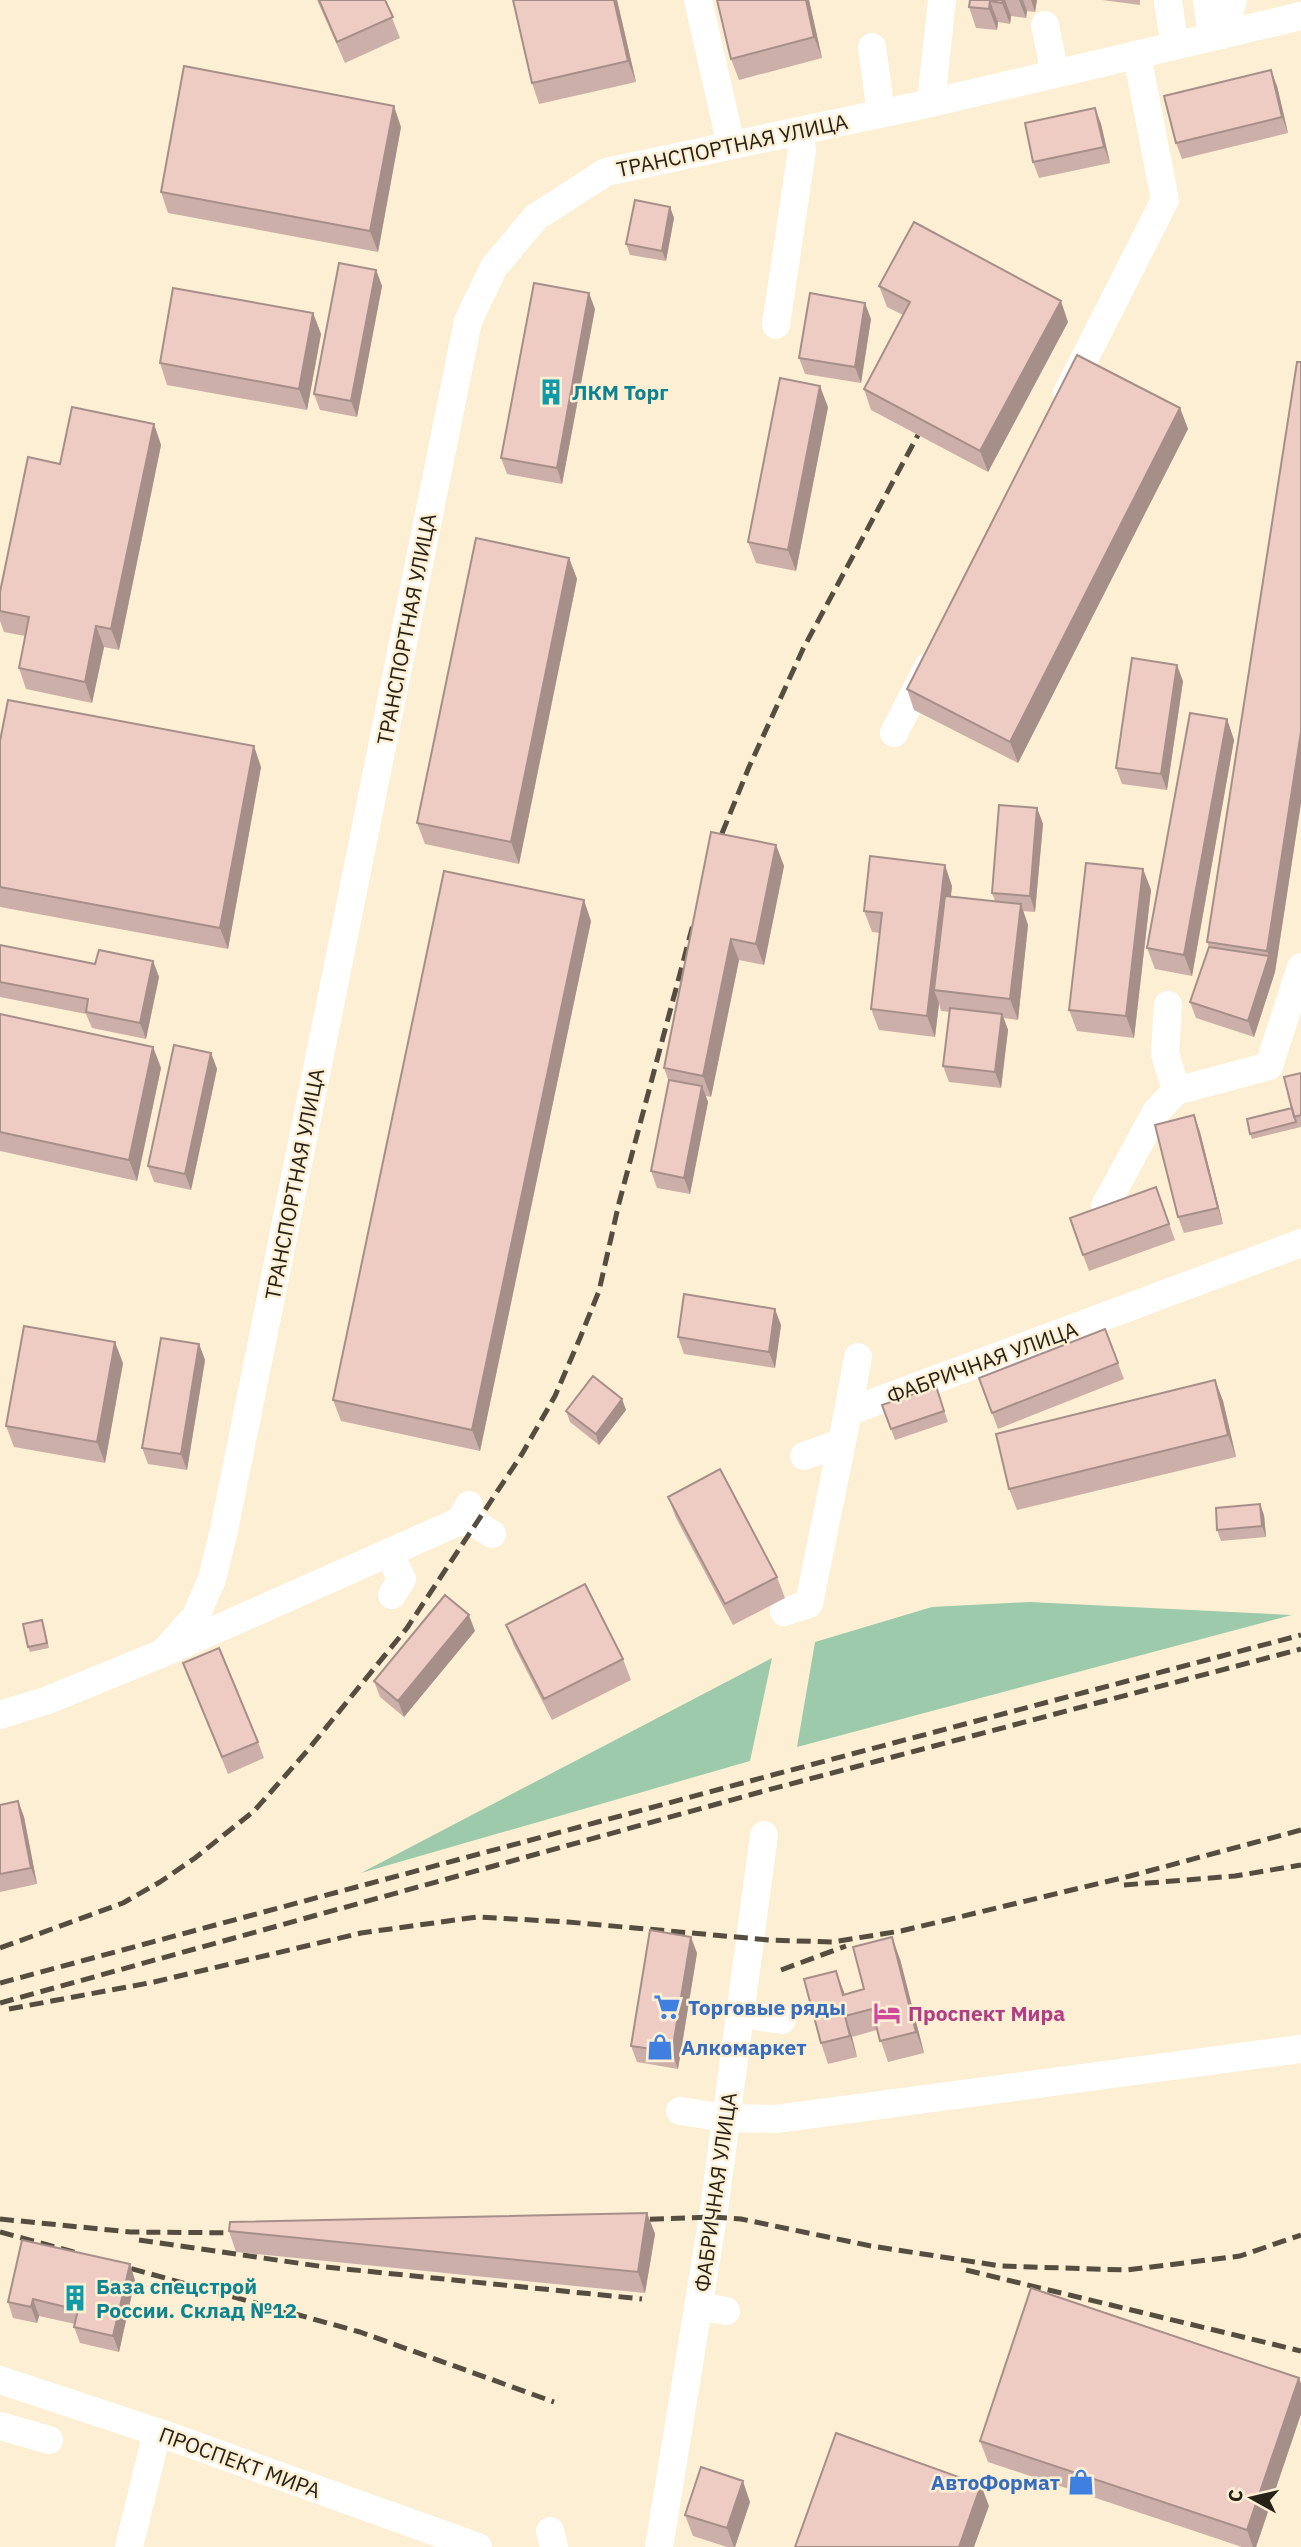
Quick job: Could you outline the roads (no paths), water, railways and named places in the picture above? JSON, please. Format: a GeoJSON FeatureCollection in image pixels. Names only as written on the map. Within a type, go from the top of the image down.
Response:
{"type":"FeatureCollection","features":[{"type":"Feature","properties":{"kind":"street"},"geometry":{"type":"LineString","coordinates":[[698,0],[731,145]]}},
{"type":"Feature","properties":{"kind":"street"},"geometry":{"type":"LineString","coordinates":[[931,103],[942,0]]}},
{"type":"Feature","properties":{"kind":"street"},"geometry":{"type":"LineString","coordinates":[[1208,0],[1217,36]]}},
{"type":"Feature","properties":{"kind":"street"},"geometry":{"type":"LineString","coordinates":[[1217,36],[1233,0]]}},
{"type":"Feature","properties":{"kind":"street"},"geometry":{"type":"LineString","coordinates":[[1168,2],[1175,46]]}},
{"type":"Feature","properties":{"kind":"street","name":"ТРАНСПОРТНАЯ УЛИЦА"},"geometry":{"type":"LineString","coordinates":[[1,1708],[48,1700],[163,1653],[196,1616],[212,1579],[468,321],[494,267],[536,217],[606,172],[931,103],[1301,16]]}},
{"type":"Feature","properties":{"kind":"street"},"geometry":{"type":"LineString","coordinates":[[1045,25],[1055,74]]}},
{"type":"Feature","properties":{"kind":"street"},"geometry":{"type":"LineString","coordinates":[[872,47],[881,113]]}},
{"type":"Feature","properties":{"kind":"street"},"geometry":{"type":"LineString","coordinates":[[1058,411],[1165,200],[1137,55]]}},
{"type":"Feature","properties":{"kind":"street"},"geometry":{"type":"LineString","coordinates":[[776,325],[802,150],[798,131]]}},
{"type":"Feature","properties":{"kind":"street"},"geometry":{"type":"LineString","coordinates":[[894,733],[938,646]]}},
{"type":"Feature","properties":{"kind":"street"},"geometry":{"type":"LineString","coordinates":[[1105,1206],[1156,1112],[1176,1091],[1269,1066],[1301,967]]}},
{"type":"Feature","properties":{"kind":"street"},"geometry":{"type":"LineString","coordinates":[[1168,1005],[1165,1054],[1176,1091]]}},
{"type":"Feature","properties":{"kind":"street","name":"ФАБРИЧНАЯ УЛИЦА"},"geometry":{"type":"LineString","coordinates":[[848,1412],[1075,1317],[1301,1244]]}},
{"type":"Feature","properties":{"kind":"street"},"geometry":{"type":"LineString","coordinates":[[809,1601],[858,1357]]}},
{"type":"Feature","properties":{"kind":"street"},"geometry":{"type":"LineString","coordinates":[[804,1456],[841,1443]]}},
{"type":"Feature","properties":{"kind":"street"},"geometry":{"type":"LineString","coordinates":[[163,1653],[388,1553],[465,1513],[492,1534]]}},
{"type":"Feature","properties":{"kind":"street"},"geometry":{"type":"LineString","coordinates":[[388,1553],[402,1579],[393,1595]]}},
{"type":"Feature","properties":{"kind":"street","name":"ФАБРИЧНАЯ УЛИЦА"},"geometry":{"type":"LineString","coordinates":[[659,2547],[726,2118],[762,1849]]}},
{"type":"Feature","properties":{"kind":"street"},"geometry":{"type":"LineString","coordinates":[[741,2014],[782,2020]]}},
{"type":"Feature","properties":{"kind":"street"},"geometry":{"type":"LineString","coordinates":[[680,2111],[726,2118],[776,2119],[1300,2049]]}},
{"type":"Feature","properties":{"kind":"street"},"geometry":{"type":"LineString","coordinates":[[698,2306],[726,2311]]}},
{"type":"Feature","properties":{"kind":"street","name":"ПРОСПЕКТ МИРА"},"geometry":{"type":"LineString","coordinates":[[0,2380],[157,2432],[466,2545]]}},
{"type":"Feature","properties":{"kind":"street"},"geometry":{"type":"LineString","coordinates":[[0,2426],[49,2440]]}},
{"type":"Feature","properties":{"kind":"street"},"geometry":{"type":"LineString","coordinates":[[129,2547],[157,2432]]}},
{"type":"Feature","properties":{"kind":"railway"},"geometry":{"type":"LineString","coordinates":[[714,853],[749,767],[803,649],[918,435]]}},
{"type":"Feature","properties":{"kind":"railway"},"geometry":{"type":"LineString","coordinates":[[0,1948],[123,1903],[195,1858],[254,1811],[307,1751],[407,1628],[522,1454],[555,1396],[580,1338],[599,1291],[619,1203],[694,921]]}},
{"type":"Feature","properties":{"kind":"railway"},"geometry":{"type":"LineString","coordinates":[[0,1983],[1301,1635]]}},
{"type":"Feature","properties":{"kind":"railway"},"geometry":{"type":"LineString","coordinates":[[0,2003],[764,1791],[1301,1649]]}},
{"type":"Feature","properties":{"kind":"railway"},"geometry":{"type":"LineString","coordinates":[[9,2009],[154,1982],[361,1933],[477,1917],[568,1922],[769,1940],[832,1942],[901,1931],[1130,1876],[1301,1830]]}},
{"type":"Feature","properties":{"kind":"railway"},"geometry":{"type":"LineString","coordinates":[[1124,1885],[1235,1876],[1301,1865]]}},
{"type":"Feature","properties":{"kind":"railway"},"geometry":{"type":"LineString","coordinates":[[781,1970],[846,1946]]}},
{"type":"Feature","properties":{"kind":"railway"},"geometry":{"type":"LineString","coordinates":[[629,2220],[713,2217],[741,2219],[871,2246],[1001,2266],[1127,2270],[1240,2256],[1301,2235]]}},
{"type":"Feature","properties":{"kind":"railway"},"geometry":{"type":"LineString","coordinates":[[0,2219],[130,2232],[248,2233]]}},
{"type":"Feature","properties":{"kind":"railway"},"geometry":{"type":"LineString","coordinates":[[0,2232],[81,2254]]}},
{"type":"Feature","properties":{"kind":"railway"},"geometry":{"type":"LineString","coordinates":[[139,2240],[325,2267],[642,2299]]}},
{"type":"Feature","properties":{"kind":"railway"},"geometry":{"type":"LineString","coordinates":[[111,2263],[360,2332],[554,2402]]}},
{"type":"Feature","properties":{"kind":"railway"},"geometry":{"type":"LineString","coordinates":[[966,2270],[1301,2351]]}},
{"type":"Feature","properties":{"kind":"place","name":"ЛКМ Торг"},"geometry":{"type":"Point","coordinates":[551,392]}},
{"type":"Feature","properties":{"kind":"place","name":"Торговые ряды"},"geometry":{"type":"Point","coordinates":[667,2007]}},
{"type":"Feature","properties":{"kind":"place","name":"Проспект Мира"},"geometry":{"type":"Point","coordinates":[887,2013]}},
{"type":"Feature","properties":{"kind":"place","name":"Алкомаркет"},"geometry":{"type":"Point","coordinates":[660,2047]}},
{"type":"Feature","properties":{"kind":"place","name":"База спецстрой России. Склад №12"},"geometry":{"type":"Point","coordinates":[75,2298]}},
{"type":"Feature","properties":{"kind":"place","name":"АвтоФормат"},"geometry":{"type":"Point","coordinates":[1081,2482]}}]}
